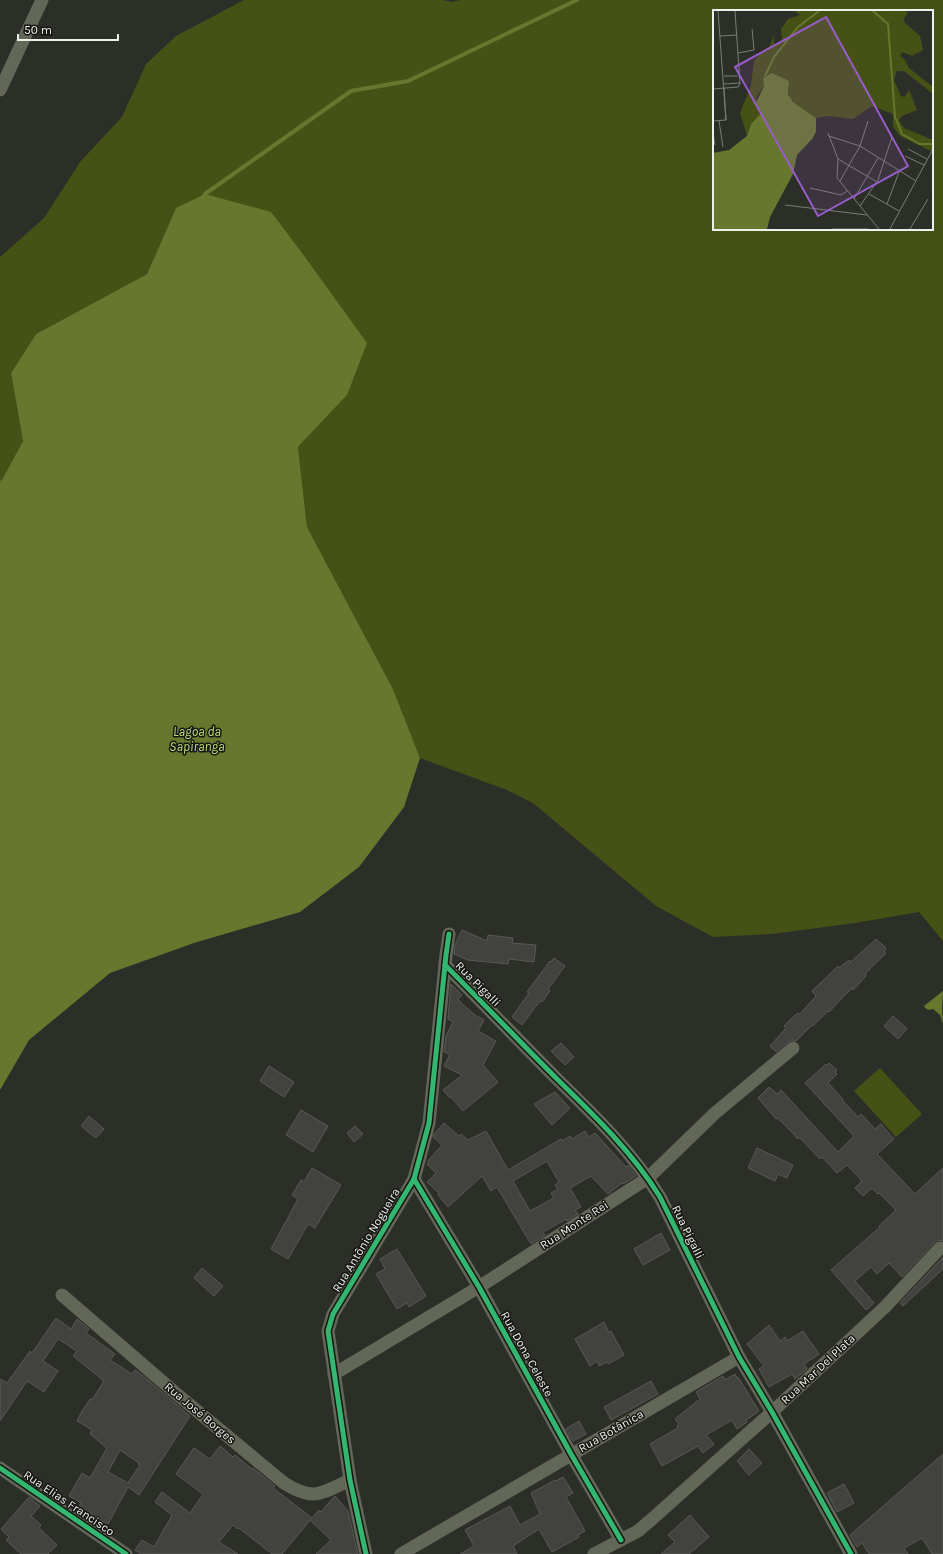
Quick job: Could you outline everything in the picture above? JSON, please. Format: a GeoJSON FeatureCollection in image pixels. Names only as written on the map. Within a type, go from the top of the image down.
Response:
{"type":"FeatureCollection","features":[{"type":"Feature","properties":{"kind":"street"},"geometry":{"type":"LineString","coordinates":[[0,90],[42,0]]}},
{"type":"Feature","properties":{"kind":"street","name":"Rua Antônio Nogueira"},"geometry":{"type":"LineString","coordinates":[[366,1554],[350,1480],[329,1343],[329,1323],[414,1179],[429,1122],[449,934]]}},
{"type":"Feature","properties":{"kind":"street","name":"Rua Pigalli"},"geometry":{"type":"LineString","coordinates":[[445,965],[583,1104],[648,1178],[660,1197],[739,1357],[772,1412],[851,1554]]}},
{"type":"Feature","properties":{"kind":"street","name":"Rua Monte Rei"},"geometry":{"type":"LineString","coordinates":[[334,1374],[479,1287],[648,1178],[714,1114],[793,1048]]}},
{"type":"Feature","properties":{"kind":"street","name":"Rua Dona Celeste"},"geometry":{"type":"LineString","coordinates":[[414,1179],[479,1287],[571,1454],[621,1540]]}},
{"type":"Feature","properties":{"kind":"street","name":"Rua Mar Del Plata"},"geometry":{"type":"LineString","coordinates":[[594,1554],[638,1531],[652,1520],[772,1412],[885,1307],[940,1248]]}},
{"type":"Feature","properties":{"kind":"street","name":"Rua José Borges"},"geometry":{"type":"LineString","coordinates":[[62,1295],[173,1391],[284,1483],[300,1492],[319,1494],[350,1480]]}},
{"type":"Feature","properties":{"kind":"street","name":"Rua Botânica"},"geometry":{"type":"LineString","coordinates":[[401,1554],[739,1357]]}},
{"type":"Feature","properties":{"kind":"street","name":"Rua Elias Francisco"},"geometry":{"type":"LineString","coordinates":[[0,1468],[126,1554]]}},
{"type":"Feature","properties":{"kind":"shaded area"},"geometry":{"type":"Polygon","coordinates":[[[244,0],[443,0],[451,2],[460,0],[943,0],[943,941],[919,912],[855,923],[772,934],[713,937],[656,906],[533,803],[507,790],[420,758],[393,689],[307,527],[298,447],[347,395],[176,208],[147,274],[36,334],[11,373],[23,441],[2,481],[0,481],[0,257],[44,218],[80,162],[122,117],[146,64],[176,36],[244,0]]]}},
{"type":"Feature","properties":{"kind":"shaded area"},"geometry":{"type":"Polygon","coordinates":[[[880,1068],[922,1114],[896,1137],[854,1091],[880,1068]]]}},
{"type":"Feature","properties":{"kind":"water","name":"Lagoa da Sapiranga"},"geometry":{"type":"Polygon","coordinates":[[[205,194],[271,212],[367,343],[347,395],[298,447],[307,527],[393,689],[420,758],[404,807],[359,867],[300,912],[194,943],[110,973],[29,1040],[0,1090],[0,481],[2,480],[23,441],[11,373],[36,334],[147,274],[176,208],[205,194]]]}},
{"type":"Feature","properties":{"kind":"water"},"geometry":{"type":"Polygon","coordinates":[[[943,991],[943,1024],[940,1015],[933,1009],[929,1010],[924,1006],[943,991]]]}},
{"type":"Feature","properties":{"kind":"building"},"geometry":{"type":"Polygon","coordinates":[[[462,930],[487,941],[488,935],[513,938],[512,943],[536,945],[534,962],[509,959],[508,964],[468,960],[454,954],[455,945],[462,930]]]}},
{"type":"Feature","properties":{"kind":"building"},"geometry":{"type":"Polygon","coordinates":[[[876,939],[885,947],[886,949],[884,951],[886,953],[865,974],[866,976],[853,990],[852,988],[829,1012],[828,1011],[813,1026],[812,1025],[796,1041],[792,1040],[788,1042],[776,1052],[770,1046],[786,1028],[784,1026],[798,1013],[800,1014],[816,996],[812,991],[838,966],[839,968],[849,960],[850,962],[852,961],[876,939]]]}},
{"type":"Feature","properties":{"kind":"building"},"geometry":{"type":"Polygon","coordinates":[[[554,958],[565,966],[548,989],[550,991],[542,1002],[541,1001],[536,1006],[522,1025],[512,1017],[529,993],[527,992],[550,961],[551,962],[554,958]]]}},
{"type":"Feature","properties":{"kind":"building"},"geometry":{"type":"Polygon","coordinates":[[[451,984],[462,995],[458,999],[462,1004],[475,1015],[484,1020],[478,1031],[496,1041],[483,1065],[498,1082],[463,1111],[443,1090],[462,1075],[444,1066],[450,1054],[444,1052],[446,1036],[453,1022],[448,1019],[451,984]]]}},
{"type":"Feature","properties":{"kind":"building"},"geometry":{"type":"Polygon","coordinates":[[[893,1016],[907,1029],[898,1039],[884,1026],[893,1016]]]}},
{"type":"Feature","properties":{"kind":"building"},"geometry":{"type":"Polygon","coordinates":[[[561,1043],[574,1057],[565,1065],[551,1051],[561,1043]]]}},
{"type":"Feature","properties":{"kind":"building"},"geometry":{"type":"Polygon","coordinates":[[[829,1063],[837,1070],[835,1072],[837,1074],[828,1083],[843,1099],[842,1100],[858,1117],[861,1114],[875,1129],[881,1124],[894,1139],[877,1154],[915,1194],[943,1168],[943,1241],[938,1240],[934,1243],[902,1277],[889,1263],[877,1274],[871,1267],[855,1281],[874,1303],[866,1310],[831,1270],[880,1227],[879,1226],[896,1210],[872,1188],[863,1196],[855,1188],[862,1181],[847,1165],[837,1173],[822,1157],[820,1159],[799,1137],[798,1139],[783,1123],[777,1118],[776,1119],[758,1098],[769,1087],[777,1094],[781,1090],[838,1152],[854,1136],[805,1083],[829,1063]]]}},
{"type":"Feature","properties":{"kind":"building"},"geometry":{"type":"Polygon","coordinates":[[[269,1066],[294,1082],[284,1097],[260,1081],[269,1066]]]}},
{"type":"Feature","properties":{"kind":"building"},"geometry":{"type":"Polygon","coordinates":[[[555,1092],[570,1108],[552,1125],[534,1104],[555,1092]]]}},
{"type":"Feature","properties":{"kind":"building"},"geometry":{"type":"Polygon","coordinates":[[[301,1110],[328,1126],[313,1152],[286,1135],[301,1110]]]}},
{"type":"Feature","properties":{"kind":"building"},"geometry":{"type":"Polygon","coordinates":[[[89,1116],[104,1129],[96,1138],[81,1126],[89,1116]]]}},
{"type":"Feature","properties":{"kind":"building"},"geometry":{"type":"Polygon","coordinates":[[[444,1123],[459,1136],[461,1134],[468,1140],[486,1131],[508,1170],[561,1139],[562,1141],[570,1136],[572,1139],[585,1131],[589,1137],[595,1133],[626,1167],[628,1165],[636,1176],[623,1184],[622,1183],[608,1194],[591,1176],[570,1188],[581,1207],[575,1210],[578,1214],[543,1232],[545,1235],[531,1244],[497,1187],[491,1191],[482,1176],[448,1207],[438,1195],[439,1193],[427,1182],[436,1173],[427,1164],[429,1162],[428,1161],[442,1145],[433,1137],[444,1123]],[[547,1161],[513,1181],[530,1211],[554,1198],[551,1193],[558,1189],[555,1185],[559,1182],[547,1161]]]}},
{"type":"Feature","properties":{"kind":"building"},"geometry":{"type":"Polygon","coordinates":[[[355,1126],[363,1134],[354,1142],[347,1133],[355,1126]]]}},
{"type":"Feature","properties":{"kind":"building"},"geometry":{"type":"Polygon","coordinates":[[[757,1148],[793,1165],[787,1178],[778,1174],[775,1181],[748,1168],[757,1148]]]}},
{"type":"Feature","properties":{"kind":"building"},"geometry":{"type":"Polygon","coordinates":[[[312,1168],[341,1185],[315,1228],[308,1224],[288,1259],[271,1249],[298,1199],[292,1195],[301,1180],[304,1182],[312,1168]]]}},
{"type":"Feature","properties":{"kind":"building"},"geometry":{"type":"Polygon","coordinates":[[[661,1233],[670,1250],[643,1265],[634,1249],[661,1233]]]}},
{"type":"Feature","properties":{"kind":"building"},"geometry":{"type":"Polygon","coordinates":[[[397,1249],[426,1296],[409,1307],[407,1303],[397,1309],[376,1274],[385,1269],[380,1259],[397,1249]]]}},
{"type":"Feature","properties":{"kind":"building"},"geometry":{"type":"Polygon","coordinates":[[[943,1257],[943,1269],[903,1306],[900,1303],[943,1257]]]}},
{"type":"Feature","properties":{"kind":"building"},"geometry":{"type":"Polygon","coordinates":[[[202,1268],[223,1286],[214,1296],[194,1278],[202,1268]]]}},
{"type":"Feature","properties":{"kind":"building"},"geometry":{"type":"Polygon","coordinates":[[[56,1318],[71,1329],[77,1319],[89,1329],[86,1333],[115,1354],[110,1360],[132,1374],[135,1370],[190,1416],[139,1495],[128,1487],[108,1524],[98,1519],[95,1523],[76,1510],[81,1503],[69,1496],[82,1473],[90,1478],[107,1448],[90,1434],[92,1430],[77,1421],[90,1399],[92,1400],[104,1381],[73,1356],[77,1351],[58,1339],[43,1361],[58,1371],[44,1392],[27,1381],[0,1421],[0,1379],[7,1383],[30,1351],[32,1353],[56,1318]],[[120,1450],[108,1472],[128,1483],[140,1465],[138,1464],[139,1463],[120,1450]]]}},
{"type":"Feature","properties":{"kind":"building"},"geometry":{"type":"Polygon","coordinates":[[[604,1322],[609,1333],[611,1331],[624,1355],[608,1364],[607,1362],[599,1366],[597,1361],[590,1366],[575,1339],[604,1322]]]}},
{"type":"Feature","properties":{"kind":"building"},"geometry":{"type":"Polygon","coordinates":[[[769,1325],[780,1341],[785,1337],[787,1341],[803,1331],[819,1354],[804,1364],[807,1369],[795,1379],[792,1374],[769,1387],[759,1369],[764,1366],[747,1344],[769,1325]]]}},
{"type":"Feature","properties":{"kind":"building"},"geometry":{"type":"Polygon","coordinates":[[[735,1374],[759,1411],[746,1420],[747,1422],[737,1429],[732,1420],[706,1435],[714,1444],[703,1453],[698,1446],[662,1466],[650,1444],[678,1428],[677,1426],[679,1424],[675,1419],[700,1399],[696,1392],[723,1376],[725,1380],[735,1374]]]}},
{"type":"Feature","properties":{"kind":"building"},"geometry":{"type":"Polygon","coordinates":[[[651,1381],[658,1394],[611,1420],[604,1407],[651,1381]]]}},
{"type":"Feature","properties":{"kind":"building"},"geometry":{"type":"Polygon","coordinates":[[[579,1421],[586,1434],[573,1441],[566,1429],[579,1421]]]}},
{"type":"Feature","properties":{"kind":"building"},"geometry":{"type":"Polygon","coordinates":[[[220,1446],[233,1457],[235,1455],[252,1469],[253,1468],[275,1486],[273,1488],[312,1518],[319,1510],[321,1512],[335,1496],[348,1511],[358,1554],[316,1554],[331,1540],[310,1520],[282,1554],[272,1554],[233,1525],[219,1542],[238,1554],[141,1554],[135,1550],[142,1540],[154,1547],[172,1515],[155,1502],[162,1492],[190,1513],[203,1494],[176,1474],[194,1448],[210,1459],[220,1446]]]}},
{"type":"Feature","properties":{"kind":"building"},"geometry":{"type":"Polygon","coordinates":[[[749,1449],[762,1463],[749,1475],[737,1461],[749,1449]]]}},
{"type":"Feature","properties":{"kind":"building"},"geometry":{"type":"Polygon","coordinates":[[[943,1454],[943,1554],[932,1554],[922,1538],[904,1548],[908,1554],[869,1554],[862,1543],[857,1547],[850,1535],[943,1454]]]}},
{"type":"Feature","properties":{"kind":"building"},"geometry":{"type":"Polygon","coordinates":[[[563,1477],[573,1493],[566,1497],[585,1531],[578,1535],[579,1537],[552,1552],[539,1529],[513,1546],[517,1554],[460,1554],[474,1546],[465,1530],[510,1506],[520,1525],[540,1514],[531,1493],[563,1477]]]}},
{"type":"Feature","properties":{"kind":"building"},"geometry":{"type":"Polygon","coordinates":[[[844,1484],[854,1503],[837,1512],[827,1493],[844,1484]]]}},
{"type":"Feature","properties":{"kind":"building"},"geometry":{"type":"Polygon","coordinates":[[[29,1497],[40,1506],[31,1516],[41,1525],[39,1528],[57,1545],[48,1554],[21,1554],[6,1540],[9,1537],[1,1529],[29,1497]]]}},
{"type":"Feature","properties":{"kind":"building"},"geometry":{"type":"Polygon","coordinates":[[[690,1515],[709,1537],[689,1554],[661,1554],[675,1542],[668,1535],[690,1515]]]}},
{"type":"Feature","properties":{"kind":"waterway"},"geometry":{"type":"LineString","coordinates":[[203,199],[205,194],[351,91],[408,81],[577,0]]}},
{"type":"Feature","properties":{"kind":"cycle path"},"geometry":{"type":"LineString","coordinates":[[366,1554],[350,1480],[328,1331],[333,1314],[414,1179],[429,1123],[449,934]]}},
{"type":"Feature","properties":{"kind":"cycle path"},"geometry":{"type":"LineString","coordinates":[[445,965],[599,1121],[638,1165],[660,1197],[739,1357],[772,1412],[851,1554]]}},
{"type":"Feature","properties":{"kind":"cycle path"},"geometry":{"type":"LineString","coordinates":[[414,1179],[479,1287],[571,1454],[621,1540]]}},
{"type":"Feature","properties":{"kind":"cycle path"},"geometry":{"type":"LineString","coordinates":[[0,1468],[126,1554]]}}]}
